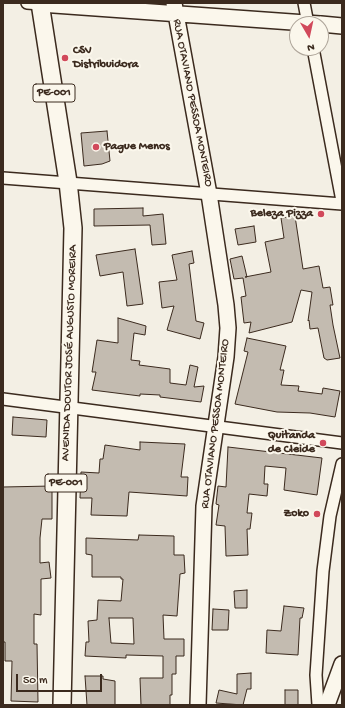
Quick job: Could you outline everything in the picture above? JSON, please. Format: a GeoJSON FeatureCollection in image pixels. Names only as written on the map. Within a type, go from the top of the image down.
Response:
{"type":"FeatureCollection","features":[{"type":"Feature","properties":{"kind":"main road","name":"AVENIDA DOUTOR JOSÉ AUGUSTO MOREIRA"},"geometry":{"type":"LineString","coordinates":[[36,3],[68,182],[73,228],[62,705]]}},
{"type":"Feature","properties":{"kind":"street"},"geometry":{"type":"LineString","coordinates":[[36,3],[175,8],[289,21]]}},
{"type":"Feature","properties":{"kind":"street"},"geometry":{"type":"LineString","coordinates":[[304,3],[310,16]]}},
{"type":"Feature","properties":{"kind":"street","name":"RUA OTAVIANO PESSOA MONTEIRO"},"geometry":{"type":"LineString","coordinates":[[175,8],[209,194],[226,305],[228,328],[226,357],[202,532],[198,705]]}},
{"type":"Feature","properties":{"kind":"street"},"geometry":{"type":"LineString","coordinates":[[329,25],[342,26]]}},
{"type":"Feature","properties":{"kind":"street"},"geometry":{"type":"LineString","coordinates":[[3,178],[209,194],[342,202],[314,56]]}},
{"type":"Feature","properties":{"kind":"street"},"geometry":{"type":"LineString","coordinates":[[3,399],[342,443]]}},
{"type":"Feature","properties":{"kind":"street"},"geometry":{"type":"LineString","coordinates":[[318,705],[316,675],[323,571],[328,527],[342,464]]}},
{"type":"Feature","properties":{"kind":"street"},"geometry":{"type":"LineString","coordinates":[[327,705],[342,668]]}},
{"type":"Feature","properties":{"kind":"building","name":"Pague Menos"},"geometry":{"type":"Polygon","coordinates":[[[107,131],[110,161],[102,164],[84,166],[81,133],[107,131]]]}},
{"type":"Feature","properties":{"kind":"building"},"geometry":{"type":"Polygon","coordinates":[[[143,208],[143,216],[163,214],[166,244],[152,245],[150,225],[94,226],[94,209],[143,208]]]}},
{"type":"Feature","properties":{"kind":"building"},"geometry":{"type":"Polygon","coordinates":[[[295,216],[303,269],[319,266],[323,288],[330,287],[333,305],[330,305],[340,358],[327,360],[324,358],[318,328],[310,329],[309,320],[308,321],[312,292],[301,290],[292,322],[249,333],[251,322],[244,323],[241,297],[246,296],[243,278],[234,279],[230,259],[242,256],[247,277],[271,272],[265,242],[284,238],[281,218],[295,216]]]}},
{"type":"Feature","properties":{"kind":"building"},"geometry":{"type":"Polygon","coordinates":[[[254,226],[256,242],[238,245],[235,229],[254,226]]]}},
{"type":"Feature","properties":{"kind":"building"},"geometry":{"type":"Polygon","coordinates":[[[135,249],[143,304],[127,306],[123,272],[100,276],[96,255],[135,249]]]}},
{"type":"Feature","properties":{"kind":"building"},"geometry":{"type":"Polygon","coordinates":[[[192,251],[194,263],[189,264],[196,321],[204,323],[200,339],[167,330],[174,306],[162,308],[159,282],[177,280],[172,255],[192,251]]]}},
{"type":"Feature","properties":{"kind":"building"},"geometry":{"type":"Polygon","coordinates":[[[118,318],[146,326],[145,335],[134,333],[131,360],[140,361],[139,365],[170,369],[170,383],[186,385],[190,365],[198,367],[194,387],[204,386],[201,402],[160,397],[160,395],[140,394],[140,396],[92,390],[96,372],[92,372],[97,340],[118,343],[118,318]]]}},
{"type":"Feature","properties":{"kind":"building"},"geometry":{"type":"Polygon","coordinates":[[[247,338],[286,346],[280,370],[284,370],[281,385],[299,386],[298,391],[322,394],[323,388],[340,391],[335,417],[310,413],[277,412],[235,404],[248,352],[244,351],[247,338]]]}},
{"type":"Feature","properties":{"kind":"building"},"geometry":{"type":"Polygon","coordinates":[[[13,417],[47,420],[46,437],[12,435],[13,417]]]}},
{"type":"Feature","properties":{"kind":"building"},"geometry":{"type":"Polygon","coordinates":[[[140,442],[185,444],[181,477],[188,477],[187,496],[129,492],[127,516],[91,515],[92,498],[80,498],[81,472],[99,473],[100,459],[103,459],[105,445],[140,450],[140,442]]]}},
{"type":"Feature","properties":{"kind":"building"},"geometry":{"type":"Polygon","coordinates":[[[228,447],[322,458],[317,495],[284,490],[286,468],[265,466],[264,484],[268,484],[267,496],[249,494],[247,513],[252,513],[250,529],[247,529],[248,555],[226,556],[225,526],[216,525],[219,505],[216,504],[218,486],[226,487],[228,447]]]}},
{"type":"Feature","properties":{"kind":"building"},"geometry":{"type":"Polygon","coordinates":[[[52,486],[52,519],[42,519],[40,538],[40,563],[49,562],[51,578],[41,579],[41,615],[34,614],[34,644],[37,644],[38,702],[11,701],[12,661],[5,661],[5,642],[3,642],[3,487],[52,486]]]}},
{"type":"Feature","properties":{"kind":"building"},"geometry":{"type":"Polygon","coordinates":[[[139,535],[174,536],[174,555],[184,555],[185,573],[180,574],[177,616],[163,615],[164,639],[184,639],[184,656],[176,656],[176,674],[172,674],[172,695],[170,695],[170,705],[141,705],[140,678],[163,678],[163,656],[126,655],[126,658],[85,656],[86,642],[89,642],[88,621],[97,620],[98,600],[121,601],[123,579],[121,579],[121,577],[92,577],[92,555],[86,554],[86,538],[138,540],[139,535]],[[109,618],[111,643],[134,644],[133,618],[109,618]]]}},
{"type":"Feature","properties":{"kind":"building"},"geometry":{"type":"Polygon","coordinates":[[[247,590],[247,608],[235,608],[234,591],[247,590]]]}},
{"type":"Feature","properties":{"kind":"building"},"geometry":{"type":"Polygon","coordinates":[[[284,606],[304,608],[302,618],[300,618],[298,655],[266,653],[267,630],[281,631],[284,606]]]}},
{"type":"Feature","properties":{"kind":"building"},"geometry":{"type":"Polygon","coordinates":[[[213,609],[229,610],[228,630],[212,630],[213,609]]]}},
{"type":"Feature","properties":{"kind":"building"},"geometry":{"type":"Polygon","coordinates":[[[251,673],[251,689],[247,689],[243,705],[216,703],[219,690],[237,694],[237,674],[251,673]]]}},
{"type":"Feature","properties":{"kind":"building"},"geometry":{"type":"Polygon","coordinates":[[[85,676],[103,676],[103,679],[115,681],[115,705],[87,705],[85,676]]]}},
{"type":"Feature","properties":{"kind":"building"},"geometry":{"type":"Polygon","coordinates":[[[285,690],[298,690],[298,705],[285,705],[285,690]]]}},
{"type":"Feature","properties":{"kind":"place","name":"CSV Distribuidora"},"geometry":{"type":"Point","coordinates":[65,58]}},
{"type":"Feature","properties":{"kind":"place","name":"Pague Menos"},"geometry":{"type":"Point","coordinates":[96,147]}},
{"type":"Feature","properties":{"kind":"place","name":"Beleza Pizza"},"geometry":{"type":"Point","coordinates":[321,214]}},
{"type":"Feature","properties":{"kind":"place","name":"Quitanda de Cleide"},"geometry":{"type":"Point","coordinates":[323,443]}},
{"type":"Feature","properties":{"kind":"place","name":"Zoko"},"geometry":{"type":"Point","coordinates":[317,514]}}]}
